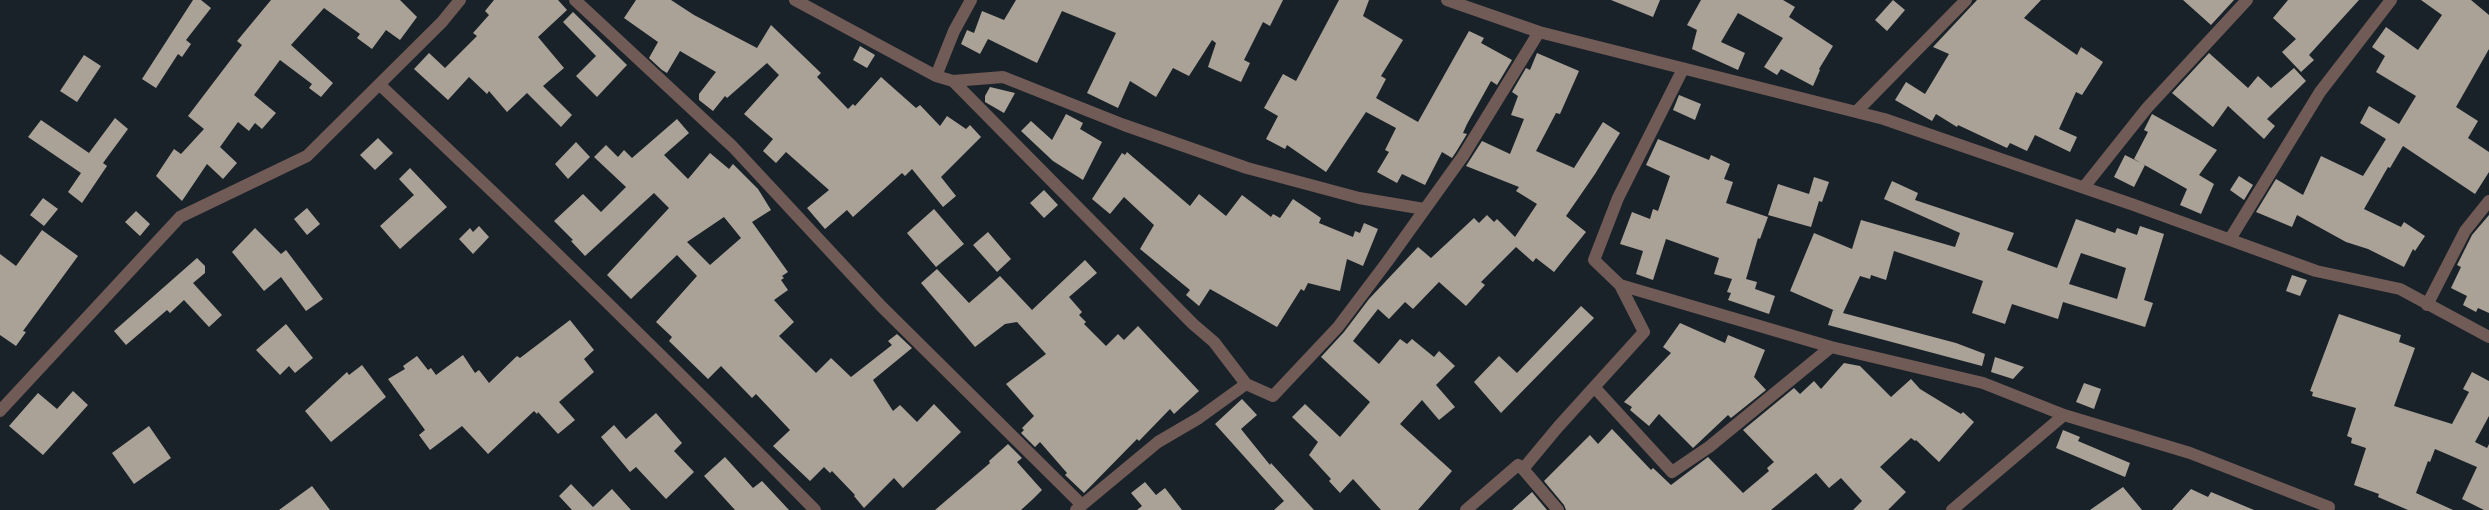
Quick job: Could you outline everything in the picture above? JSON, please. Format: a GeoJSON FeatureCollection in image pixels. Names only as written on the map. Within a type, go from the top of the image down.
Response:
{"type":"FeatureCollection","features":[{"type":"Feature","properties":{"kind":"street"},"geometry":{"type":"LineString","coordinates":[[0,411],[180,217],[307,156],[442,22],[460,0]]}},
{"type":"Feature","properties":{"kind":"street"},"geometry":{"type":"LineString","coordinates":[[575,0],[733,147],[880,306],[1079,507],[1158,442],[1199,418],[1246,384]]}},
{"type":"Feature","properties":{"kind":"street"},"geometry":{"type":"LineString","coordinates":[[795,0],[936,76],[953,81],[1003,78],[1124,125],[1247,168],[1359,198],[1424,209]]}},
{"type":"Feature","properties":{"kind":"street"},"geometry":{"type":"LineString","coordinates":[[936,76],[954,31],[971,0]]}},
{"type":"Feature","properties":{"kind":"street"},"geometry":{"type":"LineString","coordinates":[[1447,0],[1539,32],[1884,119],[2230,239],[2316,271],[2400,289],[2489,337]]}},
{"type":"Feature","properties":{"kind":"street"},"geometry":{"type":"LineString","coordinates":[[2084,188],[2147,108],[2247,0]]}},
{"type":"Feature","properties":{"kind":"street"},"geometry":{"type":"LineString","coordinates":[[2230,239],[2320,92],[2391,0]]}},
{"type":"Feature","properties":{"kind":"street"},"geometry":{"type":"LineString","coordinates":[[1856,112],[1963,1]]}},
{"type":"Feature","properties":{"kind":"street"},"geometry":{"type":"LineString","coordinates":[[953,81],[1193,324],[1214,342],[1246,384],[1273,396],[1338,327],[1464,156],[1539,32]]}},
{"type":"Feature","properties":{"kind":"street"},"geometry":{"type":"LineString","coordinates":[[1523,469],[1558,427],[1644,332],[1620,285],[1594,260],[1618,198],[1683,69]]}},
{"type":"Feature","properties":{"kind":"street"},"geometry":{"type":"LineString","coordinates":[[380,84],[684,375],[815,510]]}},
{"type":"Feature","properties":{"kind":"street"},"geometry":{"type":"LineString","coordinates":[[2427,305],[2465,231],[2489,201]]}},
{"type":"Feature","properties":{"kind":"street"},"geometry":{"type":"LineString","coordinates":[[1620,285],[1831,346],[1983,383],[2064,415],[2190,453],[2329,509]]}},
{"type":"Feature","properties":{"kind":"street"},"geometry":{"type":"LineString","coordinates":[[1595,388],[1672,472],[1708,447],[1831,346]]}},
{"type":"Feature","properties":{"kind":"street"},"geometry":{"type":"LineString","coordinates":[[1952,510],[2064,415]]}},
{"type":"Feature","properties":{"kind":"street"},"geometry":{"type":"LineString","coordinates":[[1466,510],[1518,465],[1558,510]]}},
{"type":"Feature","properties":{"kind":"building"},"geometry":{"type":"Polygon","coordinates":[[[193,0],[201,0],[211,8],[186,40],[191,44],[182,57],[178,54],[156,88],[142,79],[193,0]]]}},
{"type":"Feature","properties":{"kind":"building"},"geometry":{"type":"Polygon","coordinates":[[[271,0],[400,0],[417,17],[400,40],[386,30],[372,49],[357,38],[360,34],[324,8],[291,45],[333,83],[321,97],[309,88],[312,84],[280,60],[254,95],[276,113],[262,129],[255,123],[249,131],[238,122],[220,147],[237,163],[223,179],[207,164],[182,201],[156,176],[174,149],[181,154],[204,129],[188,116],[242,45],[237,41],[271,0]]]}},
{"type":"Feature","properties":{"kind":"building"},"geometry":{"type":"Polygon","coordinates":[[[494,0],[558,0],[567,10],[538,37],[564,68],[543,86],[572,115],[561,127],[527,93],[507,112],[489,91],[487,94],[469,77],[448,100],[414,69],[429,53],[445,68],[477,36],[473,33],[489,15],[485,11],[494,0]]]}},
{"type":"Feature","properties":{"kind":"building"},"geometry":{"type":"Polygon","coordinates":[[[636,0],[671,0],[694,15],[757,48],[771,25],[821,73],[817,77],[848,109],[853,104],[855,106],[881,77],[916,108],[920,105],[940,126],[947,116],[966,129],[970,125],[981,137],[941,177],[956,196],[943,207],[912,169],[905,176],[902,173],[853,217],[847,210],[825,229],[807,208],[829,190],[786,152],[776,163],[763,151],[773,139],[744,114],[779,75],[767,63],[727,98],[725,96],[713,111],[699,100],[699,94],[716,72],[680,51],[667,73],[662,70],[649,58],[658,42],[624,18],[636,0]]]}},
{"type":"Feature","properties":{"kind":"building"},"geometry":{"type":"Polygon","coordinates":[[[1016,0],[1283,0],[1270,26],[1263,22],[1244,60],[1250,63],[1241,82],[1208,67],[1216,43],[1212,40],[1189,76],[1173,68],[1156,97],[1130,81],[1118,108],[1087,93],[1116,33],[1062,11],[1037,63],[988,39],[980,54],[961,44],[967,30],[974,33],[982,11],[1004,20],[1016,0]]]}},
{"type":"Feature","properties":{"kind":"building"},"geometry":{"type":"Polygon","coordinates":[[[1339,0],[1369,0],[1363,16],[1403,40],[1381,76],[1386,79],[1376,98],[1418,122],[1469,31],[1484,38],[1481,43],[1512,60],[1497,85],[1491,81],[1467,124],[1463,133],[1467,134],[1452,158],[1442,152],[1425,185],[1402,174],[1397,183],[1377,172],[1389,152],[1385,150],[1396,128],[1366,112],[1326,172],[1287,145],[1285,149],[1266,139],[1278,116],[1264,108],[1283,74],[1296,81],[1339,0]]]}},
{"type":"Feature","properties":{"kind":"building"},"geometry":{"type":"Polygon","coordinates":[[[1611,0],[1660,0],[1653,17],[1611,0]]]}},
{"type":"Feature","properties":{"kind":"building"},"geometry":{"type":"Polygon","coordinates":[[[1701,0],[1783,0],[1795,7],[1789,17],[1833,46],[1819,69],[1813,86],[1781,69],[1777,75],[1764,67],[1783,38],[1738,13],[1721,42],[1745,53],[1738,70],[1692,49],[1697,30],[1687,25],[1701,0]]]}},
{"type":"Feature","properties":{"kind":"building"},"geometry":{"type":"Polygon","coordinates":[[[1893,0],[1905,10],[1887,31],[1875,20],[1893,0]]]}},
{"type":"Feature","properties":{"kind":"building"},"geometry":{"type":"Polygon","coordinates":[[[1977,0],[2041,0],[2024,18],[2077,55],[2081,47],[2103,62],[2082,95],[2076,92],[2059,129],[2077,137],[2070,152],[2035,135],[2027,151],[2010,143],[2007,148],[1958,125],[1957,127],[1936,114],[1932,121],[1895,100],[1906,82],[1925,94],[1949,54],[1933,47],[1977,0]]]}},
{"type":"Feature","properties":{"kind":"building"},"geometry":{"type":"Polygon","coordinates":[[[2183,0],[2234,0],[2211,25],[2183,0]]]}},
{"type":"Feature","properties":{"kind":"building"},"geometry":{"type":"Polygon","coordinates":[[[2288,0],[2359,0],[2309,55],[2314,60],[2301,72],[2282,52],[2296,39],[2273,18],[2288,0]]]}},
{"type":"Feature","properties":{"kind":"building"},"geometry":{"type":"Polygon","coordinates":[[[2421,0],[2471,0],[2489,15],[2489,49],[2456,107],[2478,121],[2468,138],[2489,152],[2489,172],[2475,194],[2403,146],[2390,168],[2388,167],[2364,209],[2401,227],[2404,222],[2425,236],[2415,251],[2413,249],[2404,267],[2368,249],[2346,242],[2297,215],[2292,227],[2256,212],[2276,179],[2303,195],[2321,156],[2363,176],[2386,139],[2360,123],[2369,106],[2399,124],[2416,96],[2376,72],[2385,56],[2372,47],[2386,27],[2418,50],[2442,15],[2421,0]]]}},
{"type":"Feature","properties":{"kind":"building"},"geometry":{"type":"Polygon","coordinates":[[[573,12],[627,65],[597,97],[576,76],[596,56],[563,22],[573,12]]]}},
{"type":"Feature","properties":{"kind":"building"},"geometry":{"type":"Polygon","coordinates":[[[860,46],[875,55],[867,68],[853,60],[860,46]]]}},
{"type":"Feature","properties":{"kind":"building"},"geometry":{"type":"Polygon","coordinates":[[[1537,53],[1579,71],[1560,114],[1556,113],[1536,151],[1574,168],[1603,122],[1620,133],[1566,216],[1586,232],[1554,272],[1536,258],[1533,262],[1516,247],[1481,282],[1485,285],[1466,306],[1439,282],[1413,309],[1405,302],[1389,319],[1378,309],[1353,341],[1379,364],[1400,339],[1407,344],[1412,339],[1434,357],[1439,351],[1455,366],[1436,385],[1455,407],[1439,420],[1422,400],[1400,424],[1452,471],[1418,510],[1381,510],[1353,479],[1340,493],[1329,481],[1331,479],[1309,455],[1318,442],[1292,417],[1305,404],[1340,437],[1370,402],[1321,357],[1344,332],[1369,299],[1418,247],[1431,258],[1474,218],[1479,223],[1487,215],[1494,222],[1497,219],[1515,237],[1537,204],[1516,191],[1519,187],[1466,166],[1482,141],[1510,154],[1524,119],[1511,115],[1518,96],[1512,92],[1526,68],[1530,70],[1537,53]]]}},
{"type":"Feature","properties":{"kind":"building"},"geometry":{"type":"Polygon","coordinates":[[[2209,53],[2248,88],[2258,76],[2271,88],[2294,68],[2306,81],[2267,119],[2275,126],[2264,139],[2228,106],[2213,127],[2172,93],[2209,53]]]}},
{"type":"Feature","properties":{"kind":"building"},"geometry":{"type":"Polygon","coordinates":[[[84,55],[101,66],[77,102],[60,91],[84,55]]]}},
{"type":"Feature","properties":{"kind":"building"},"geometry":{"type":"Polygon","coordinates":[[[990,87],[1015,93],[1004,113],[985,102],[985,96],[990,87]]]}},
{"type":"Feature","properties":{"kind":"building"},"geometry":{"type":"Polygon","coordinates":[[[1679,95],[1701,104],[1695,120],[1673,110],[1679,95]]]}},
{"type":"Feature","properties":{"kind":"building"},"geometry":{"type":"Polygon","coordinates":[[[1066,114],[1083,123],[1080,129],[1102,142],[1083,180],[1053,161],[1021,131],[1031,121],[1052,140],[1066,114]]]}},
{"type":"Feature","properties":{"kind":"building"},"geometry":{"type":"Polygon","coordinates":[[[2152,114],[2217,150],[2199,175],[2214,184],[2201,214],[2180,205],[2187,189],[2134,159],[2148,132],[2144,130],[2152,114]]]}},
{"type":"Feature","properties":{"kind":"building"},"geometry":{"type":"Polygon","coordinates":[[[115,118],[128,129],[103,163],[107,166],[82,203],[68,192],[81,173],[28,137],[41,120],[89,153],[115,118]]]}},
{"type":"Feature","properties":{"kind":"building"},"geometry":{"type":"Polygon","coordinates":[[[677,119],[689,133],[664,155],[688,179],[710,153],[729,169],[733,164],[758,189],[771,210],[752,222],[788,272],[782,276],[784,278],[781,280],[788,290],[774,300],[794,322],[779,336],[816,373],[831,358],[851,377],[892,345],[888,341],[897,334],[912,348],[873,380],[893,411],[900,405],[917,422],[934,404],[961,432],[903,488],[894,478],[864,508],[855,495],[832,471],[830,473],[824,467],[810,481],[773,446],[790,430],[756,394],[752,398],[721,366],[708,379],[669,341],[672,337],[656,322],[697,276],[677,255],[631,299],[607,275],[669,208],[654,193],[585,256],[571,241],[573,240],[554,221],[583,194],[601,212],[626,187],[594,157],[606,145],[618,157],[624,150],[632,158],[677,119]],[[724,217],[687,242],[710,265],[741,238],[724,217]]]}},
{"type":"Feature","properties":{"kind":"building"},"geometry":{"type":"Polygon","coordinates":[[[378,138],[393,153],[375,170],[360,155],[378,138]]]}},
{"type":"Feature","properties":{"kind":"building"},"geometry":{"type":"Polygon","coordinates":[[[1658,139],[1709,160],[1711,155],[1730,164],[1724,179],[1733,182],[1726,203],[1768,217],[1760,239],[1758,238],[1746,279],[1757,282],[1755,289],[1775,296],[1769,314],[1728,300],[1731,293],[1727,292],[1732,279],[1714,274],[1719,258],[1666,239],[1653,280],[1636,274],[1643,251],[1620,244],[1632,212],[1650,219],[1653,209],[1658,211],[1670,176],[1646,165],[1658,139]]]}},
{"type":"Feature","properties":{"kind":"building"},"geometry":{"type":"Polygon","coordinates":[[[576,142],[590,157],[568,179],[555,164],[576,142]]]}},
{"type":"Feature","properties":{"kind":"building"},"geometry":{"type":"Polygon","coordinates":[[[1127,152],[1190,206],[1199,194],[1226,216],[1242,195],[1271,217],[1273,214],[1280,218],[1293,199],[1321,218],[1319,223],[1353,237],[1355,231],[1360,233],[1364,223],[1378,229],[1363,266],[1347,259],[1340,291],[1308,283],[1304,291],[1301,289],[1277,327],[1210,289],[1199,306],[1186,295],[1190,290],[1140,249],[1154,225],[1124,197],[1110,214],[1092,199],[1122,153],[1125,155],[1127,152]]]}},
{"type":"Feature","properties":{"kind":"building"},"geometry":{"type":"Polygon","coordinates":[[[2125,155],[2145,165],[2134,187],[2114,177],[2125,155]]]}},
{"type":"Feature","properties":{"kind":"building"},"geometry":{"type":"Polygon","coordinates":[[[410,168],[447,207],[400,249],[380,226],[414,195],[399,179],[410,168]]]}},
{"type":"Feature","properties":{"kind":"building"},"geometry":{"type":"Polygon","coordinates":[[[2239,176],[2253,185],[2244,200],[2230,190],[2239,176]]]}},
{"type":"Feature","properties":{"kind":"building"},"geometry":{"type":"Polygon","coordinates":[[[1814,177],[1829,182],[1822,202],[1819,201],[1811,227],[1768,215],[1778,184],[1809,194],[1814,177]]]}},
{"type":"Feature","properties":{"kind":"building"},"geometry":{"type":"Polygon","coordinates":[[[1892,181],[1918,193],[1915,200],[2014,233],[2007,250],[2057,268],[2076,219],[2115,233],[2117,228],[2137,235],[2140,226],[2164,234],[2144,300],[2153,303],[2145,327],[2063,302],[2058,319],[2012,304],[2005,324],[1972,313],[1983,281],[1894,251],[1886,280],[1871,275],[1870,279],[1860,276],[1843,313],[1956,343],[1985,354],[1982,366],[1828,325],[1833,310],[1838,312],[1790,291],[1814,233],[1852,249],[1861,220],[1955,247],[1960,233],[1884,199],[1892,181]],[[2081,253],[2069,284],[2117,299],[2126,268],[2081,253]]]}},
{"type":"Feature","properties":{"kind":"building"},"geometry":{"type":"Polygon","coordinates":[[[1044,190],[1058,205],[1044,218],[1030,203],[1044,190]]]}},
{"type":"Feature","properties":{"kind":"building"},"geometry":{"type":"Polygon","coordinates":[[[43,198],[58,209],[44,226],[30,215],[43,198]]]}},
{"type":"Feature","properties":{"kind":"building"},"geometry":{"type":"Polygon","coordinates":[[[307,208],[320,224],[307,235],[294,219],[307,208]]]}},
{"type":"Feature","properties":{"kind":"building"},"geometry":{"type":"Polygon","coordinates":[[[934,209],[964,244],[936,267],[907,233],[934,209]]]}},
{"type":"Feature","properties":{"kind":"building"},"geometry":{"type":"Polygon","coordinates":[[[136,211],[150,224],[140,236],[125,222],[136,211]]]}},
{"type":"Feature","properties":{"kind":"building"},"geometry":{"type":"Polygon","coordinates":[[[2489,215],[2489,313],[2478,308],[2476,312],[2463,305],[2467,296],[2451,288],[2461,267],[2457,265],[2472,235],[2489,215]]]}},
{"type":"Feature","properties":{"kind":"building"},"geometry":{"type":"Polygon","coordinates":[[[479,226],[489,237],[473,254],[459,239],[470,228],[473,232],[479,226]]]}},
{"type":"Feature","properties":{"kind":"building"},"geometry":{"type":"Polygon","coordinates":[[[255,228],[281,254],[286,250],[323,299],[306,311],[281,277],[264,291],[232,252],[255,228]]]}},
{"type":"Feature","properties":{"kind":"building"},"geometry":{"type":"Polygon","coordinates":[[[42,230],[78,256],[23,331],[26,332],[16,346],[0,335],[0,254],[16,266],[42,230]]]}},
{"type":"Feature","properties":{"kind":"building"},"geometry":{"type":"Polygon","coordinates":[[[988,232],[1011,259],[997,272],[973,245],[988,232]]]}},
{"type":"Feature","properties":{"kind":"building"},"geometry":{"type":"Polygon","coordinates":[[[197,258],[205,266],[205,273],[193,283],[222,315],[209,327],[184,300],[170,313],[167,310],[126,345],[114,331],[197,258]]]}},
{"type":"Feature","properties":{"kind":"building"},"geometry":{"type":"Polygon","coordinates":[[[1085,260],[1097,273],[1069,297],[1082,312],[1079,315],[1086,322],[1084,324],[1106,346],[1118,334],[1124,340],[1138,326],[1199,391],[1174,414],[1170,409],[1139,441],[1137,439],[1084,493],[1065,475],[1067,473],[1040,442],[1035,447],[1021,433],[1024,430],[1022,428],[1034,416],[1006,384],[1046,354],[1017,322],[1005,324],[975,347],[921,283],[937,269],[969,303],[1000,276],[1032,310],[1085,260]]]}},
{"type":"Feature","properties":{"kind":"building"},"geometry":{"type":"Polygon","coordinates":[[[2292,275],[2307,280],[2300,296],[2286,291],[2292,275]]]}},
{"type":"Feature","properties":{"kind":"building"},"geometry":{"type":"Polygon","coordinates":[[[1581,306],[1594,318],[1501,413],[1474,382],[1499,356],[1517,373],[1581,306]]]}},
{"type":"Feature","properties":{"kind":"building"},"geometry":{"type":"Polygon","coordinates":[[[2339,314],[2401,335],[2399,342],[2415,348],[2394,406],[2452,424],[2469,392],[2463,389],[2472,372],[2489,381],[2489,416],[2475,442],[2487,448],[2489,444],[2489,510],[2484,510],[2462,499],[2477,467],[2435,449],[2430,462],[2428,461],[2416,493],[2453,510],[2408,510],[2378,497],[2379,494],[2354,485],[2366,448],[2351,443],[2352,438],[2347,436],[2356,408],[2312,396],[2313,392],[2310,391],[2339,314]]]}},
{"type":"Feature","properties":{"kind":"building"},"geometry":{"type":"Polygon","coordinates":[[[570,320],[594,350],[584,359],[594,372],[559,402],[575,420],[558,434],[538,412],[537,414],[534,411],[488,454],[462,426],[430,450],[419,435],[425,430],[388,379],[405,369],[403,366],[417,356],[428,370],[431,368],[436,375],[463,355],[475,373],[479,370],[489,383],[517,356],[520,358],[570,320]]]}},
{"type":"Feature","properties":{"kind":"building"},"geometry":{"type":"Polygon","coordinates":[[[1680,323],[1725,343],[1728,335],[1765,350],[1754,377],[1766,390],[1731,418],[1728,415],[1693,448],[1659,414],[1649,426],[1630,410],[1632,407],[1624,402],[1671,353],[1663,347],[1680,323]]]}},
{"type":"Feature","properties":{"kind":"building"},"geometry":{"type":"Polygon","coordinates":[[[286,324],[313,358],[295,373],[289,366],[280,375],[256,350],[286,324]]]}},
{"type":"Feature","properties":{"kind":"building"},"geometry":{"type":"Polygon","coordinates":[[[1995,357],[2024,367],[2013,379],[1991,372],[1995,357]]]}},
{"type":"Feature","properties":{"kind":"building"},"geometry":{"type":"Polygon","coordinates":[[[1844,363],[1860,366],[1891,397],[1911,379],[1920,389],[1961,414],[1963,412],[1974,422],[1939,462],[1916,440],[1911,438],[1880,467],[1906,492],[1888,510],[1853,510],[1862,501],[1841,478],[1829,488],[1816,473],[1771,510],[1566,510],[1544,481],[1590,435],[1598,444],[1612,429],[1651,470],[1653,468],[1671,485],[1708,457],[1743,493],[1769,471],[1767,468],[1774,462],[1743,430],[1794,388],[1800,394],[1814,381],[1821,389],[1844,363]]]}},
{"type":"Feature","properties":{"kind":"building"},"geometry":{"type":"Polygon","coordinates":[[[362,365],[386,397],[331,442],[305,411],[347,372],[349,375],[362,365]]]}},
{"type":"Feature","properties":{"kind":"building"},"geometry":{"type":"Polygon","coordinates":[[[2084,383],[2101,389],[2094,409],[2076,402],[2084,383]]]}},
{"type":"Feature","properties":{"kind":"building"},"geometry":{"type":"Polygon","coordinates":[[[73,391],[88,405],[43,455],[9,426],[38,393],[57,409],[73,391]]]}},
{"type":"Feature","properties":{"kind":"building"},"geometry":{"type":"Polygon","coordinates":[[[1242,399],[1257,415],[1241,429],[1270,465],[1271,463],[1314,510],[1274,510],[1284,501],[1215,424],[1242,399]]]}},
{"type":"Feature","properties":{"kind":"building"},"geometry":{"type":"Polygon","coordinates":[[[656,413],[682,443],[674,451],[694,472],[666,499],[636,467],[630,472],[601,437],[614,425],[626,439],[656,413]]]}},
{"type":"Feature","properties":{"kind":"building"},"geometry":{"type":"Polygon","coordinates":[[[149,426],[171,458],[134,484],[112,453],[149,426]]]}},
{"type":"Feature","properties":{"kind":"building"},"geometry":{"type":"Polygon","coordinates":[[[2063,430],[2080,437],[2078,441],[2130,463],[2125,477],[2056,448],[2063,430]]]}},
{"type":"Feature","properties":{"kind":"building"},"geometry":{"type":"Polygon","coordinates":[[[1008,444],[1022,458],[1017,462],[1042,490],[1021,510],[935,510],[990,463],[989,461],[1008,444]]]}},
{"type":"Feature","properties":{"kind":"building"},"geometry":{"type":"Polygon","coordinates":[[[725,457],[753,488],[762,481],[789,510],[735,510],[704,476],[725,457]]]}},
{"type":"Feature","properties":{"kind":"building"},"geometry":{"type":"Polygon","coordinates":[[[1145,482],[1156,495],[1165,488],[1182,510],[1137,510],[1142,506],[1131,493],[1145,482]]]}},
{"type":"Feature","properties":{"kind":"building"},"geometry":{"type":"Polygon","coordinates":[[[571,484],[593,507],[612,489],[631,510],[572,510],[559,496],[571,484]]]}},
{"type":"Feature","properties":{"kind":"building"},"geometry":{"type":"Polygon","coordinates":[[[312,486],[330,510],[279,510],[312,486]]]}},
{"type":"Feature","properties":{"kind":"building"},"geometry":{"type":"Polygon","coordinates":[[[2123,487],[2142,510],[2090,510],[2123,487]]]}},
{"type":"Feature","properties":{"kind":"building"},"geometry":{"type":"Polygon","coordinates":[[[2191,489],[2208,497],[2211,492],[2254,510],[2172,510],[2191,489]]]}},
{"type":"Feature","properties":{"kind":"building"},"geometry":{"type":"Polygon","coordinates":[[[1532,492],[1547,510],[1512,510],[1532,492]]]}}]}
